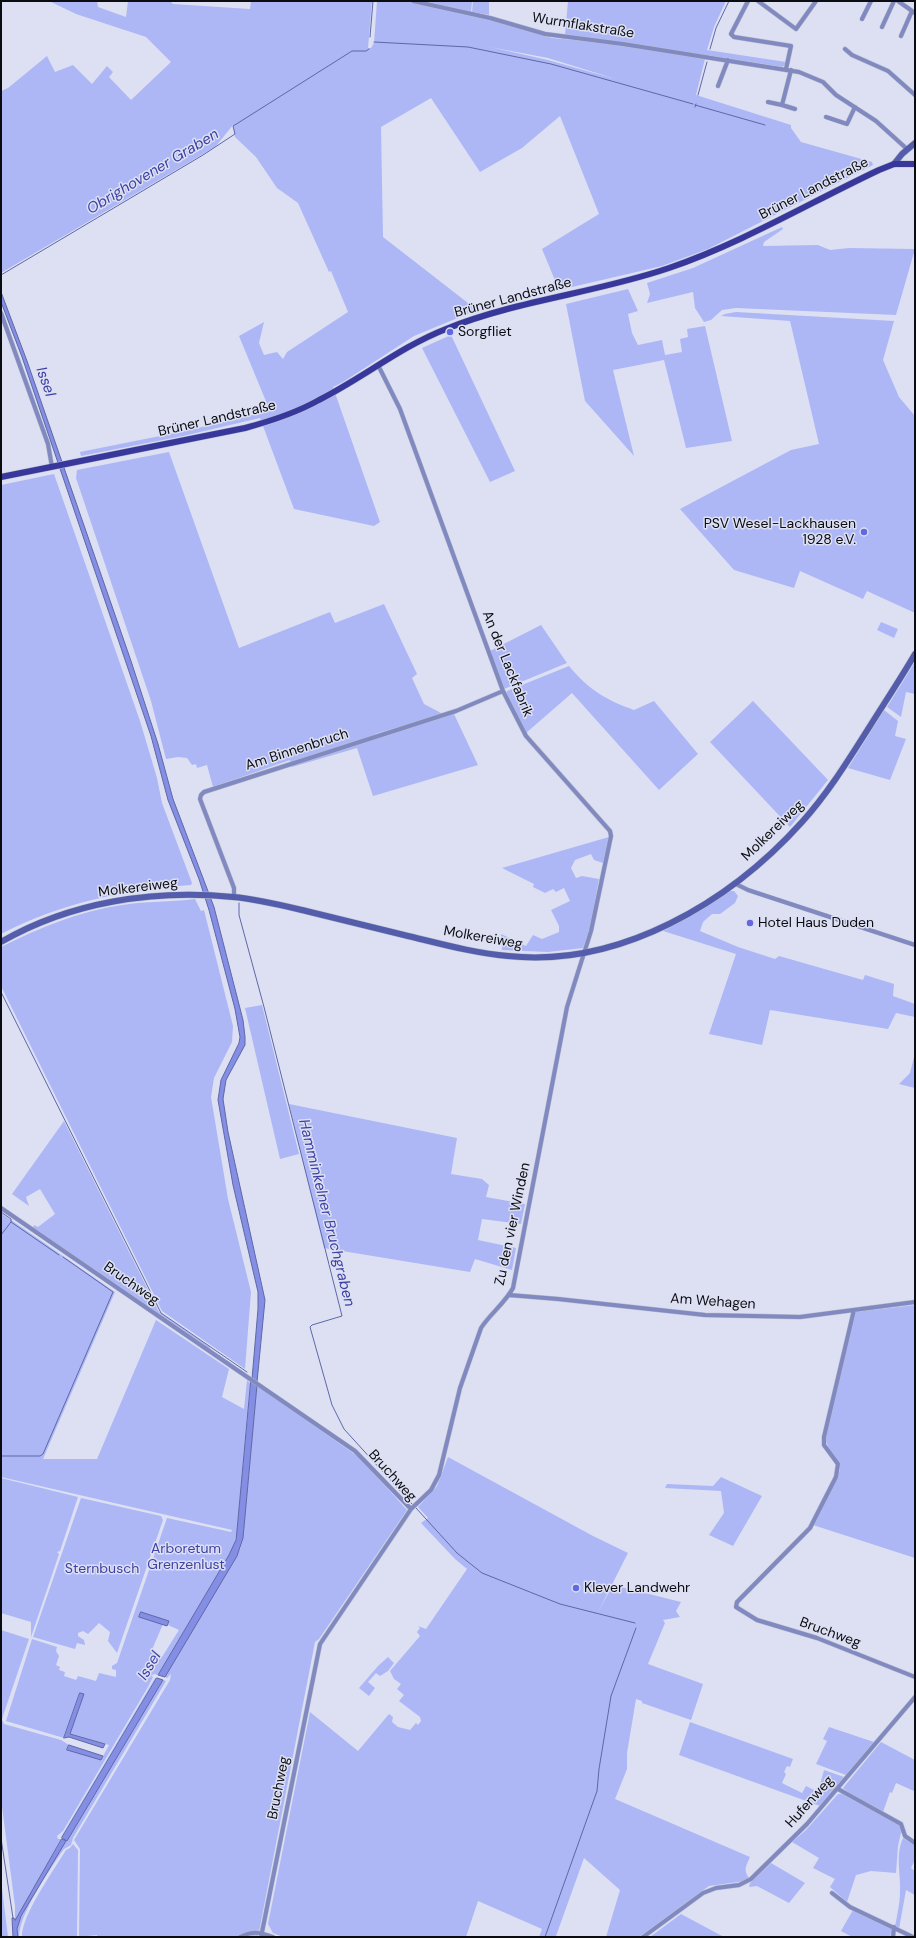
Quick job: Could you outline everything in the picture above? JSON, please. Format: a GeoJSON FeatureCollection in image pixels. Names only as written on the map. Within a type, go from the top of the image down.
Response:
{"type":"FeatureCollection","features":[{"type":"Feature","properties":{"kind":"main road"},"geometry":{"type":"LineString","coordinates":[[894,164],[907,149],[915,143]]}},
{"type":"Feature","properties":{"kind":"main road"},"geometry":{"type":"LineString","coordinates":[[905,163],[907,149]]}},
{"type":"Feature","properties":{"kind":"main road","name":"Brüner Landstraße"},"geometry":{"type":"LineString","coordinates":[[1,477],[245,428],[268,421],[320,400],[378,364],[425,338],[470,319],[508,308],[621,283],[692,260],[744,238],[844,186],[894,164],[915,164]]}},
{"type":"Feature","properties":{"kind":"main road","name":"Molkereiweg"},"geometry":{"type":"LineString","coordinates":[[1,942],[40,923],[93,906],[145,897],[200,894],[267,902],[486,953],[532,958],[585,953],[624,943],[669,924],[700,906],[734,883],[786,839],[818,802],[842,770],[915,654]]}},
{"type":"Feature","properties":{"kind":"street","name":"Wurmflakstraße"},"geometry":{"type":"LineString","coordinates":[[413,1],[490,18],[546,34],[791,70],[818,79],[854,108],[876,121],[907,149]]}},
{"type":"Feature","properties":{"kind":"street"},"geometry":{"type":"LineString","coordinates":[[748,1],[731,34],[734,37],[790,46],[786,69]]}},
{"type":"Feature","properties":{"kind":"street"},"geometry":{"type":"LineString","coordinates":[[758,1],[796,29],[816,1]]}},
{"type":"Feature","properties":{"kind":"street"},"geometry":{"type":"LineString","coordinates":[[862,19],[871,1]]}},
{"type":"Feature","properties":{"kind":"street"},"geometry":{"type":"LineString","coordinates":[[882,27],[894,1]]}},
{"type":"Feature","properties":{"kind":"street"},"geometry":{"type":"LineString","coordinates":[[898,1],[913,12],[901,36]]}},
{"type":"Feature","properties":{"kind":"street"},"geometry":{"type":"LineString","coordinates":[[845,49],[852,54],[888,71],[915,95]]}},
{"type":"Feature","properties":{"kind":"street"},"geometry":{"type":"LineString","coordinates":[[718,86],[728,60]]}},
{"type":"Feature","properties":{"kind":"street"},"geometry":{"type":"LineString","coordinates":[[782,106],[791,70]]}},
{"type":"Feature","properties":{"kind":"street"},"geometry":{"type":"LineString","coordinates":[[768,102],[795,109]]}},
{"type":"Feature","properties":{"kind":"street"},"geometry":{"type":"LineString","coordinates":[[826,117],[847,124],[854,108]]}},
{"type":"Feature","properties":{"kind":"street"},"geometry":{"type":"LineString","coordinates":[[1,313],[48,444],[53,466]]}},
{"type":"Feature","properties":{"kind":"street","name":"An der Lackfabrik"},"geometry":{"type":"LineString","coordinates":[[378,364],[400,409],[503,691],[526,736],[610,831],[611,836],[585,953]]}},
{"type":"Feature","properties":{"kind":"street","name":"Am Binnenbruch"},"geometry":{"type":"LineString","coordinates":[[234,897],[234,888],[200,799],[204,792],[456,711],[503,691]]}},
{"type":"Feature","properties":{"kind":"street"},"geometry":{"type":"LineString","coordinates":[[734,883],[744,889],[915,945]]}},
{"type":"Feature","properties":{"kind":"street","name":"Zu den vier Winden"},"geometry":{"type":"LineString","coordinates":[[411,1509],[431,1490],[439,1475],[460,1388],[482,1328],[509,1295],[512,1288],[567,1007],[585,953]]}},
{"type":"Feature","properties":{"kind":"street","name":"Bruchweg"},"geometry":{"type":"LineString","coordinates":[[1,1208],[355,1451],[411,1509],[320,1644],[262,1935]]}},
{"type":"Feature","properties":{"kind":"street","name":"Am Wehagen"},"geometry":{"type":"LineString","coordinates":[[509,1295],[558,1298],[704,1315],[800,1317],[915,1302]]}},
{"type":"Feature","properties":{"kind":"street","name":"Bruchweg"},"geometry":{"type":"LineString","coordinates":[[854,1310],[824,1437],[824,1445],[838,1464],[836,1477],[810,1528],[737,1602],[736,1607],[757,1620],[817,1638],[915,1677]]}},
{"type":"Feature","properties":{"kind":"street","name":"Hufenweg"},"geometry":{"type":"LineString","coordinates":[[643,1937],[703,1894],[716,1888],[739,1885],[751,1879],[807,1824],[915,1697]]}},
{"type":"Feature","properties":{"kind":"street"},"geometry":{"type":"LineString","coordinates":[[838,1789],[901,1824],[905,1836],[915,1843]]}},
{"type":"Feature","properties":{"kind":"street"},"geometry":{"type":"LineString","coordinates":[[832,1893],[850,1907],[913,1937]]}},
{"type":"Feature","properties":{"kind":"street"},"geometry":{"type":"LineString","coordinates":[[893,1937],[894,1927]]}},
{"type":"Feature","properties":{"kind":"street"},"geometry":{"type":"LineString","coordinates":[[240,1937],[251,1932],[273,1937]]}},
{"type":"Feature","properties":{"kind":"green space"},"geometry":{"type":"Polygon","coordinates":[[[49,1],[97,1],[98,7],[126,17],[128,1],[170,1],[173,4],[250,9],[251,1],[372,1],[368,48],[371,48],[374,43],[377,1],[406,1],[494,21],[552,38],[586,41],[565,35],[568,1],[726,1],[714,27],[707,50],[786,62],[782,67],[706,55],[696,95],[791,125],[791,128],[801,142],[872,162],[873,165],[708,249],[662,266],[559,290],[542,249],[599,214],[560,116],[522,148],[480,172],[431,98],[381,127],[383,237],[477,310],[414,336],[333,387],[380,522],[374,526],[294,509],[260,418],[183,436],[81,456],[80,452],[185,431],[270,411],[239,336],[264,322],[259,343],[264,355],[277,352],[283,359],[287,352],[348,312],[331,271],[329,272],[298,203],[277,188],[256,157],[235,137],[233,125],[216,146],[1,273],[1,91],[8,88],[47,56],[55,72],[73,65],[92,84],[107,66],[113,72],[109,77],[131,100],[171,62],[146,37],[76,14],[49,1]],[[490,47],[548,60],[619,80],[548,58],[490,47]]]}},
{"type":"Feature","properties":{"kind":"green space"},"geometry":{"type":"Polygon","coordinates":[[[424,1],[472,1],[471,12],[424,1]]]}},
{"type":"Feature","properties":{"kind":"green space"},"geometry":{"type":"Polygon","coordinates":[[[473,1],[489,1],[489,15],[472,12],[473,1]]]}},
{"type":"Feature","properties":{"kind":"green space"},"geometry":{"type":"Polygon","coordinates":[[[782,227],[783,229],[764,242],[763,246],[818,245],[830,250],[849,248],[915,249],[896,315],[736,308],[722,310],[711,320],[704,322],[695,308],[693,292],[647,303],[650,294],[647,283],[693,268],[782,227]]]}},
{"type":"Feature","properties":{"kind":"green space"},"geometry":{"type":"Polygon","coordinates":[[[628,289],[638,311],[628,314],[632,333],[638,345],[662,340],[665,355],[682,352],[680,339],[688,337],[687,329],[705,326],[732,441],[686,448],[664,360],[613,370],[634,456],[585,401],[566,304],[628,289]]]}},
{"type":"Feature","properties":{"kind":"green space"},"geometry":{"type":"Polygon","coordinates":[[[736,312],[894,321],[883,360],[899,397],[915,416],[915,613],[867,591],[863,599],[800,571],[794,588],[734,570],[680,509],[791,450],[819,444],[790,321],[721,316],[736,312]]]}},
{"type":"Feature","properties":{"kind":"green space"},"geometry":{"type":"Polygon","coordinates":[[[451,335],[515,471],[490,482],[422,348],[451,335]]]}},
{"type":"Feature","properties":{"kind":"green space"},"geometry":{"type":"Polygon","coordinates":[[[169,452],[239,648],[330,612],[335,623],[384,604],[417,674],[412,678],[424,704],[443,714],[375,734],[376,737],[454,714],[478,765],[373,796],[357,748],[292,767],[290,760],[213,787],[207,765],[197,768],[196,764],[192,765],[187,758],[178,757],[166,759],[151,701],[76,478],[77,470],[169,452]]]}},
{"type":"Feature","properties":{"kind":"green space"},"geometry":{"type":"Polygon","coordinates":[[[54,474],[140,721],[157,778],[162,803],[192,883],[191,885],[141,890],[69,906],[23,923],[1,934],[1,485],[54,474]]]}},
{"type":"Feature","properties":{"kind":"green space"},"geometry":{"type":"Polygon","coordinates":[[[881,622],[898,629],[894,638],[877,630],[881,622]]]}},
{"type":"Feature","properties":{"kind":"green space"},"geometry":{"type":"Polygon","coordinates":[[[541,625],[567,663],[504,689],[490,651],[541,625]]]}},
{"type":"Feature","properties":{"kind":"green space"},"geometry":{"type":"Polygon","coordinates":[[[915,662],[915,694],[906,692],[901,717],[887,707],[915,662]]]}},
{"type":"Feature","properties":{"kind":"green space"},"geometry":{"type":"Polygon","coordinates":[[[569,666],[583,681],[598,693],[624,706],[634,710],[654,701],[698,754],[659,790],[572,693],[526,733],[506,693],[507,691],[569,666]]]}},
{"type":"Feature","properties":{"kind":"green space"},"geometry":{"type":"Polygon","coordinates":[[[753,701],[828,780],[790,827],[710,742],[753,701]]]}},
{"type":"Feature","properties":{"kind":"green space"},"geometry":{"type":"Polygon","coordinates":[[[884,710],[898,721],[895,736],[906,739],[890,780],[848,768],[884,710]]]}},
{"type":"Feature","properties":{"kind":"green space"},"geometry":{"type":"Polygon","coordinates":[[[609,837],[603,863],[594,860],[591,854],[575,860],[571,868],[576,878],[582,876],[599,879],[590,928],[583,948],[548,952],[502,950],[501,934],[526,946],[533,935],[542,939],[559,932],[559,926],[551,910],[570,901],[564,888],[556,892],[553,889],[545,893],[533,887],[534,884],[502,868],[609,837]]]}},
{"type":"Feature","properties":{"kind":"green space"},"geometry":{"type":"Polygon","coordinates":[[[729,891],[734,891],[738,896],[735,903],[720,914],[712,914],[703,922],[700,931],[738,947],[775,959],[779,956],[863,980],[865,975],[894,984],[893,996],[915,1004],[915,1017],[896,1013],[888,1029],[770,1010],[762,1045],[709,1034],[736,954],[663,931],[703,909],[729,891]]]}},
{"type":"Feature","properties":{"kind":"green space"},"geometry":{"type":"Polygon","coordinates":[[[195,899],[201,911],[204,910],[233,1026],[232,1042],[214,1078],[211,1097],[228,1199],[251,1292],[245,1369],[162,1311],[1,986],[1,947],[30,933],[90,911],[122,905],[195,899]]]}},
{"type":"Feature","properties":{"kind":"green space"},"geometry":{"type":"Polygon","coordinates":[[[262,1005],[299,1154],[280,1159],[245,1008],[262,1005]]]}},
{"type":"Feature","properties":{"kind":"green space"},"geometry":{"type":"Polygon","coordinates":[[[915,1053],[915,1088],[899,1084],[910,1073],[915,1053]]]}},
{"type":"Feature","properties":{"kind":"green space"},"geometry":{"type":"Polygon","coordinates":[[[289,1104],[457,1138],[451,1174],[482,1179],[489,1185],[486,1197],[525,1204],[521,1224],[482,1219],[478,1240],[516,1248],[512,1270],[475,1259],[470,1272],[324,1248],[289,1104]]]}},
{"type":"Feature","properties":{"kind":"green space"},"geometry":{"type":"Polygon","coordinates":[[[64,1121],[159,1312],[210,1347],[209,1349],[33,1228],[34,1225],[38,1227],[55,1214],[40,1189],[26,1197],[29,1206],[12,1194],[64,1121]]]}},
{"type":"Feature","properties":{"kind":"green space","name":"Arboretum Grenzenlust"},"geometry":{"type":"Polygon","coordinates":[[[1,1213],[115,1292],[43,1459],[97,1459],[156,1320],[229,1369],[222,1397],[244,1409],[247,1380],[251,1384],[236,1540],[229,1555],[158,1675],[154,1674],[151,1676],[153,1677],[148,1687],[63,1831],[57,1836],[58,1839],[62,1839],[15,1921],[15,1906],[1,1799],[1,1630],[29,1639],[3,1716],[2,1720],[4,1724],[61,1740],[69,1745],[67,1750],[101,1760],[109,1745],[70,1734],[84,1694],[80,1693],[64,1738],[6,1721],[32,1639],[57,1647],[56,1651],[59,1656],[56,1665],[60,1667],[59,1670],[65,1672],[64,1676],[76,1680],[78,1676],[96,1681],[99,1673],[116,1677],[116,1670],[112,1669],[112,1666],[117,1663],[167,1518],[231,1532],[232,1530],[1,1477],[1,1213]],[[139,1617],[163,1624],[151,1652],[162,1657],[179,1630],[168,1625],[169,1621],[139,1617]]]}},
{"type":"Feature","properties":{"kind":"green space"},"geometry":{"type":"Polygon","coordinates":[[[915,1305],[915,1558],[813,1525],[840,1470],[825,1437],[855,1312],[915,1305]]]}},
{"type":"Feature","properties":{"kind":"green space"},"geometry":{"type":"Polygon","coordinates":[[[257,1385],[360,1458],[407,1510],[319,1639],[315,1642],[258,1937],[97,1937],[97,1935],[79,1937],[80,1849],[74,1840],[170,1680],[171,1674],[167,1678],[165,1677],[240,1549],[243,1538],[257,1385]]]}},
{"type":"Feature","properties":{"kind":"green space"},"geometry":{"type":"Polygon","coordinates":[[[448,1457],[593,1536],[628,1553],[598,1612],[613,1585],[681,1602],[676,1611],[680,1617],[663,1620],[665,1623],[648,1664],[703,1684],[691,1720],[642,1703],[642,1701],[636,1699],[627,1753],[627,1769],[615,1799],[750,1857],[746,1865],[747,1875],[749,1878],[745,1881],[709,1886],[639,1937],[606,1937],[620,1890],[584,1858],[556,1936],[559,1937],[539,1937],[542,1929],[478,1901],[466,1937],[283,1937],[273,1933],[268,1924],[310,1712],[358,1751],[389,1714],[393,1717],[392,1722],[398,1727],[410,1730],[416,1723],[418,1725],[421,1721],[420,1717],[399,1701],[404,1695],[397,1689],[401,1684],[394,1679],[390,1671],[420,1636],[417,1632],[420,1628],[418,1626],[426,1629],[467,1569],[455,1559],[421,1523],[428,1518],[418,1507],[437,1486],[448,1457]]]}},
{"type":"Feature","properties":{"kind":"green space"},"geometry":{"type":"Polygon","coordinates":[[[721,1477],[762,1496],[733,1546],[709,1535],[724,1513],[721,1491],[665,1488],[667,1484],[713,1486],[721,1477]]]}},
{"type":"Feature","properties":{"kind":"green space"},"geometry":{"type":"Polygon","coordinates":[[[1,1478],[78,1497],[60,1551],[57,1552],[59,1554],[31,1637],[31,1622],[1,1613],[1,1478]]]}},
{"type":"Feature","properties":{"kind":"green space","name":"Sternbusch"},"geometry":{"type":"Polygon","coordinates":[[[81,1498],[161,1516],[163,1520],[117,1653],[108,1641],[110,1632],[99,1623],[88,1634],[83,1631],[78,1633],[78,1636],[84,1640],[85,1645],[77,1643],[75,1649],[33,1637],[81,1498]]]}},
{"type":"Feature","properties":{"kind":"green space"},"geometry":{"type":"Polygon","coordinates":[[[388,1657],[394,1663],[388,1671],[380,1676],[376,1673],[368,1682],[375,1688],[369,1696],[359,1688],[388,1657]]]}},
{"type":"Feature","properties":{"kind":"green space"},"geometry":{"type":"Polygon","coordinates":[[[155,1678],[157,1678],[62,1838],[61,1837],[155,1678]]]}},
{"type":"Feature","properties":{"kind":"green space"},"geometry":{"type":"Polygon","coordinates":[[[163,1680],[166,1681],[73,1838],[71,1845],[64,1849],[36,1892],[24,1916],[18,1937],[17,1929],[21,1916],[64,1843],[66,1841],[68,1842],[67,1841],[163,1680]]]}},
{"type":"Feature","properties":{"kind":"green space"},"geometry":{"type":"Polygon","coordinates":[[[690,1722],[793,1759],[790,1767],[787,1766],[784,1772],[786,1774],[782,1783],[802,1793],[806,1786],[818,1792],[824,1770],[844,1777],[820,1806],[679,1755],[690,1722]]]}},
{"type":"Feature","properties":{"kind":"green space"},"geometry":{"type":"Polygon","coordinates":[[[829,1727],[874,1742],[846,1775],[816,1764],[827,1741],[823,1739],[829,1727]]]}},
{"type":"Feature","properties":{"kind":"green space"},"geometry":{"type":"Polygon","coordinates":[[[881,1742],[915,1760],[914,1791],[896,1783],[892,1793],[890,1792],[883,1812],[851,1795],[843,1788],[881,1742]]]}},
{"type":"Feature","properties":{"kind":"green space"},"geometry":{"type":"Polygon","coordinates":[[[838,1794],[842,1794],[901,1826],[902,1828],[898,1846],[896,1873],[871,1871],[856,1875],[847,1902],[830,1887],[835,1879],[813,1868],[819,1858],[792,1842],[806,1830],[838,1794]]]}},
{"type":"Feature","properties":{"kind":"green space"},"geometry":{"type":"Polygon","coordinates":[[[903,1838],[915,1845],[915,1860],[911,1868],[915,1871],[915,1895],[906,1890],[899,1929],[895,1927],[900,1896],[899,1851],[903,1838]]]}},
{"type":"Feature","properties":{"kind":"green space"},"geometry":{"type":"Polygon","coordinates":[[[73,1844],[78,1850],[77,1937],[22,1937],[23,1928],[32,1906],[66,1850],[73,1844]]]}},
{"type":"Feature","properties":{"kind":"green space"},"geometry":{"type":"Polygon","coordinates":[[[771,1863],[805,1883],[789,1903],[757,1886],[749,1887],[750,1883],[771,1863]]]}},
{"type":"Feature","properties":{"kind":"green space"},"geometry":{"type":"Polygon","coordinates":[[[1,1880],[8,1937],[1,1937],[1,1880]]]}},
{"type":"Feature","properties":{"kind":"green space"},"geometry":{"type":"Polygon","coordinates":[[[853,1910],[892,1928],[890,1937],[852,1937],[841,1931],[853,1910]]]}},
{"type":"Feature","properties":{"kind":"green space"},"geometry":{"type":"Polygon","coordinates":[[[681,1914],[724,1937],[650,1937],[681,1914]]]}},
{"type":"Feature","properties":{"kind":"shaded area"},"geometry":{"type":"Polygon","coordinates":[[[1,292],[27,361],[131,661],[158,744],[173,799],[214,907],[243,1020],[245,1045],[226,1080],[223,1099],[228,1132],[265,1300],[257,1382],[252,1379],[258,1292],[233,1185],[218,1100],[221,1080],[239,1043],[240,1037],[235,1009],[209,910],[199,879],[168,800],[151,736],[22,357],[1,302],[1,292]]]}},
{"type":"Feature","properties":{"kind":"shaded area"},"geometry":{"type":"Polygon","coordinates":[[[251,1382],[257,1385],[243,1538],[237,1556],[165,1677],[158,1675],[229,1555],[236,1540],[251,1382]]]}},
{"type":"Feature","properties":{"kind":"shaded area"},"geometry":{"type":"Polygon","coordinates":[[[141,1612],[169,1621],[167,1626],[139,1617],[141,1612]]]}},
{"type":"Feature","properties":{"kind":"shaded area"},"geometry":{"type":"Polygon","coordinates":[[[157,1678],[163,1680],[67,1841],[62,1838],[157,1678]]]}},
{"type":"Feature","properties":{"kind":"shaded area"},"geometry":{"type":"Polygon","coordinates":[[[80,1693],[84,1694],[70,1734],[105,1744],[103,1748],[69,1737],[64,1738],[80,1693]]]}},
{"type":"Feature","properties":{"kind":"shaded area"},"geometry":{"type":"Polygon","coordinates":[[[69,1745],[103,1756],[101,1760],[67,1750],[69,1745]]]}},
{"type":"Feature","properties":{"kind":"shaded area"},"geometry":{"type":"Polygon","coordinates":[[[62,1839],[66,1841],[21,1916],[17,1929],[18,1937],[13,1937],[12,1918],[15,1920],[62,1839]]]}},
{"type":"Feature","properties":{"kind":"waterway","name":"Obrighovener Graben"},"geometry":{"type":"LineString","coordinates":[[370,37],[373,1]]}},
{"type":"Feature","properties":{"kind":"waterway"},"geometry":{"type":"LineString","coordinates":[[710,49],[716,28],[729,1]]}},
{"type":"Feature","properties":{"kind":"waterway"},"geometry":{"type":"LineString","coordinates":[[374,42],[468,47],[551,64],[693,104]]}},
{"type":"Feature","properties":{"kind":"waterway","name":"Obrighovener Graben"},"geometry":{"type":"LineString","coordinates":[[1,275],[203,155],[235,134],[233,126],[352,51],[366,51],[369,49]]}},
{"type":"Feature","properties":{"kind":"waterway"},"geometry":{"type":"LineString","coordinates":[[698,95],[707,62]]}},
{"type":"Feature","properties":{"kind":"waterway"},"geometry":{"type":"LineString","coordinates":[[695,105],[765,125]]}},
{"type":"Feature","properties":{"kind":"waterway","name":"Hamminkelner Bruchgraben"},"geometry":{"type":"LineString","coordinates":[[239,903],[239,915],[264,1007],[342,1316],[312,1325],[310,1327],[332,1405],[344,1429],[412,1504]]}},
{"type":"Feature","properties":{"kind":"waterway"},"geometry":{"type":"LineString","coordinates":[[1,992],[161,1313],[247,1372]]}},
{"type":"Feature","properties":{"kind":"waterway"},"geometry":{"type":"LineString","coordinates":[[1,1212],[11,1219],[11,1222],[59,1255]]}},
{"type":"Feature","properties":{"kind":"waterway"},"geometry":{"type":"LineString","coordinates":[[1,1235],[11,1222]]}},
{"type":"Feature","properties":{"kind":"waterway"},"geometry":{"type":"LineString","coordinates":[[1,1456],[40,1456],[43,1454],[113,1292],[63,1257]]}},
{"type":"Feature","properties":{"kind":"waterway","name":"Hamminkelner Bruchgraben"},"geometry":{"type":"LineString","coordinates":[[416,1508],[457,1553],[482,1573],[560,1604],[635,1623]]}},
{"type":"Feature","properties":{"kind":"waterway","name":"Hamminkelner Bruchgraben"},"geometry":{"type":"LineString","coordinates":[[545,1937],[597,1791],[599,1769],[611,1696],[636,1628]]}},
{"type":"Feature","properties":{"kind":"waterway"},"geometry":{"type":"LineString","coordinates":[[1,1838],[13,1918]]}},
{"type":"Feature","properties":{"kind":"place","name":"Sorgfliet"},"geometry":{"type":"Point","coordinates":[450,332]}},
{"type":"Feature","properties":{"kind":"place","name":"PSV Wesel-Lackhausen 1928 e.V."},"geometry":{"type":"Point","coordinates":[864,532]}},
{"type":"Feature","properties":{"kind":"place","name":"Hotel Haus Duden"},"geometry":{"type":"Point","coordinates":[750,923]}},
{"type":"Feature","properties":{"kind":"place","name":"Klever Landwehr"},"geometry":{"type":"Point","coordinates":[576,1588]}},
{"type":"Feature","properties":{"kind":"water label","name":"Issel"},"geometry":{"type":"Point","coordinates":[45,382]}},
{"type":"Feature","properties":{"kind":"water label","name":"Issel"},"geometry":{"type":"Point","coordinates":[150,1666]}}]}
